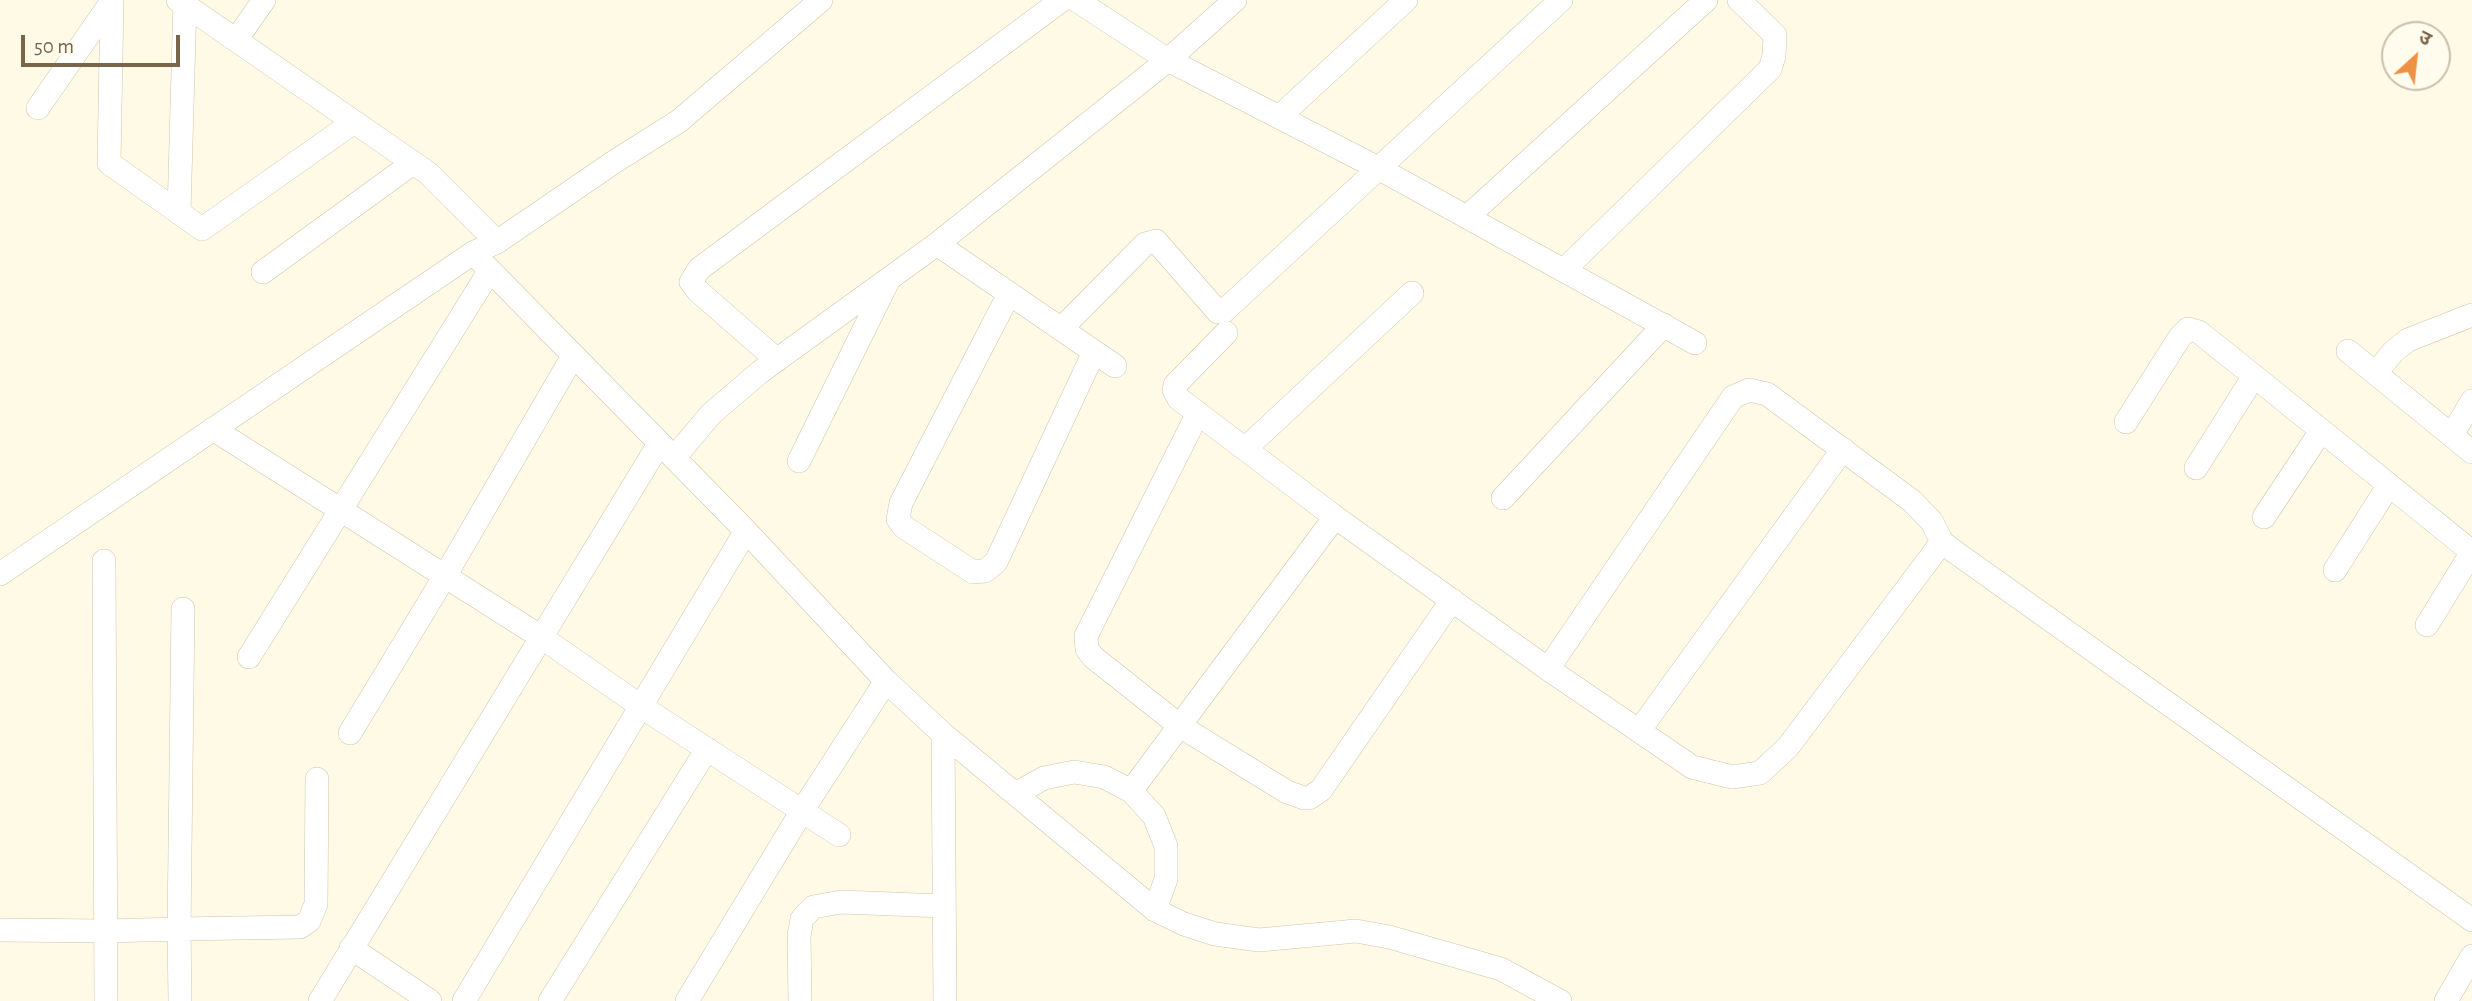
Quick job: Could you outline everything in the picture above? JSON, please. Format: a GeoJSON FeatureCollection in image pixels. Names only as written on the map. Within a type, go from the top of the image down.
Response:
{"type":"FeatureCollection","features":[{"type":"Feature","properties":{"kind":"street"},"geometry":{"type":"LineString","coordinates":[[236,40],[264,0]]}},
{"type":"Feature","properties":{"kind":"street"},"geometry":{"type":"LineString","coordinates":[[0,574],[472,253],[497,242],[679,121],[821,0]]}},
{"type":"Feature","properties":{"kind":"street"},"geometry":{"type":"LineString","coordinates":[[777,359],[698,291],[691,282],[699,269],[1062,0]]}},
{"type":"Feature","properties":{"kind":"street"},"geometry":{"type":"LineString","coordinates":[[1076,0],[1168,60],[1378,168],[1695,342]]}},
{"type":"Feature","properties":{"kind":"street"},"geometry":{"type":"LineString","coordinates":[[320,1001],[541,637],[667,451],[777,359],[937,244],[1168,60],[1235,0]]}},
{"type":"Feature","properties":{"kind":"street"},"geometry":{"type":"LineString","coordinates":[[1279,117],[1406,0]]}},
{"type":"Feature","properties":{"kind":"street"},"geometry":{"type":"LineString","coordinates":[[1061,329],[1145,244],[1156,241],[1218,312],[1223,312],[1561,0]]}},
{"type":"Feature","properties":{"kind":"street"},"geometry":{"type":"LineString","coordinates":[[1467,217],[1706,0]]}},
{"type":"Feature","properties":{"kind":"street"},"geometry":{"type":"LineString","coordinates":[[1564,270],[1770,69],[1775,35],[1739,0]]}},
{"type":"Feature","properties":{"kind":"street"},"geometry":{"type":"LineString","coordinates":[[112,1],[109,163],[202,229],[354,122]]}},
{"type":"Feature","properties":{"kind":"street"},"geometry":{"type":"LineString","coordinates":[[38,108],[112,1]]}},
{"type":"Feature","properties":{"kind":"street"},"geometry":{"type":"LineString","coordinates":[[182,2],[428,173],[497,242]]}},
{"type":"Feature","properties":{"kind":"street"},"geometry":{"type":"LineString","coordinates":[[179,213],[182,2]]}},
{"type":"Feature","properties":{"kind":"street"},"geometry":{"type":"LineString","coordinates":[[263,272],[413,163]]}},
{"type":"Feature","properties":{"kind":"street"},"geometry":{"type":"LineString","coordinates":[[937,244],[1115,366]]}},
{"type":"Feature","properties":{"kind":"street"},"geometry":{"type":"LineString","coordinates":[[472,253],[746,531],[886,681],[943,734],[1155,910],[1184,925],[1215,934],[1259,940],[1356,932],[1389,937],[1501,970],[1560,1001]]}},
{"type":"Feature","properties":{"kind":"street"},"geometry":{"type":"LineString","coordinates":[[249,657],[489,272]]}},
{"type":"Feature","properties":{"kind":"street"},"geometry":{"type":"LineString","coordinates":[[799,461],[890,278]]}},
{"type":"Feature","properties":{"kind":"street"},"geometry":{"type":"LineString","coordinates":[[1245,449],[1412,293]]}},
{"type":"Feature","properties":{"kind":"street"},"geometry":{"type":"LineString","coordinates":[[1009,294],[901,503],[898,519],[904,527],[973,572],[985,571],[996,562],[1094,352]]}},
{"type":"Feature","properties":{"kind":"street"},"geometry":{"type":"LineString","coordinates":[[2376,373],[2393,352],[2408,340],[2472,314]]}},
{"type":"Feature","properties":{"kind":"street"},"geometry":{"type":"LineString","coordinates":[[1503,498],[1664,325]]}},
{"type":"Feature","properties":{"kind":"street"},"geometry":{"type":"LineString","coordinates":[[2126,422],[2180,337],[2188,329],[2199,332],[2471,549],[2427,625]]}},
{"type":"Feature","properties":{"kind":"street"},"geometry":{"type":"LineString","coordinates":[[1226,333],[1175,385],[1176,395],[1335,517],[1548,669],[1692,767],[1732,777],[1760,773],[1788,747],[1949,547]]}},
{"type":"Feature","properties":{"kind":"street"},"geometry":{"type":"LineString","coordinates":[[2348,351],[2472,452]]}},
{"type":"Feature","properties":{"kind":"street"},"geometry":{"type":"LineString","coordinates":[[350,733],[573,356]]}},
{"type":"Feature","properties":{"kind":"street"},"geometry":{"type":"LineString","coordinates":[[2196,468],[2254,376]]}},
{"type":"Feature","properties":{"kind":"street"},"geometry":{"type":"LineString","coordinates":[[1548,669],[1733,397],[1749,390],[1767,394],[1912,501],[1932,522],[1949,547],[2472,920]]}},
{"type":"Feature","properties":{"kind":"street"},"geometry":{"type":"LineString","coordinates":[[2452,435],[2472,401]]}},
{"type":"Feature","properties":{"kind":"street"},"geometry":{"type":"LineString","coordinates":[[1198,413],[1086,636],[1087,649],[1093,657],[1180,726],[1287,792],[1308,798],[1321,790],[1452,600]]}},
{"type":"Feature","properties":{"kind":"street"},"geometry":{"type":"LineString","coordinates":[[213,429],[541,637],[642,707],[839,835]]}},
{"type":"Feature","properties":{"kind":"street"},"geometry":{"type":"LineString","coordinates":[[2264,517],[2321,430]]}},
{"type":"Feature","properties":{"kind":"street"},"geometry":{"type":"LineString","coordinates":[[1639,731],[1843,449]]}},
{"type":"Feature","properties":{"kind":"street"},"geometry":{"type":"LineString","coordinates":[[2335,570],[2389,485]]}},
{"type":"Feature","properties":{"kind":"street"},"geometry":{"type":"LineString","coordinates":[[1131,791],[1335,517]]}},
{"type":"Feature","properties":{"kind":"street"},"geometry":{"type":"LineString","coordinates":[[464,1001],[746,531]]}},
{"type":"Feature","properties":{"kind":"street"},"geometry":{"type":"LineString","coordinates":[[104,561],[106,1001]]}},
{"type":"Feature","properties":{"kind":"street"},"geometry":{"type":"LineString","coordinates":[[180,1001],[183,609]]}},
{"type":"Feature","properties":{"kind":"street"},"geometry":{"type":"LineString","coordinates":[[687,1001],[802,811],[886,681]]}},
{"type":"Feature","properties":{"kind":"street"},"geometry":{"type":"LineString","coordinates":[[943,734],[945,1001]]}},
{"type":"Feature","properties":{"kind":"street"},"geometry":{"type":"LineString","coordinates":[[550,1001],[707,749]]}},
{"type":"Feature","properties":{"kind":"street"},"geometry":{"type":"LineString","coordinates":[[1017,793],[1044,778],[1074,772],[1104,777],[1131,791],[1154,816],[1166,846],[1166,879],[1155,910]]}},
{"type":"Feature","properties":{"kind":"street"},"geometry":{"type":"LineString","coordinates":[[0,930],[300,927],[309,921],[316,904],[317,779]]}},
{"type":"Feature","properties":{"kind":"street"},"geometry":{"type":"LineString","coordinates":[[800,1001],[799,936],[802,919],[813,907],[841,902],[944,906]]}},
{"type":"Feature","properties":{"kind":"street"},"geometry":{"type":"LineString","coordinates":[[351,948],[430,1001]]}},
{"type":"Feature","properties":{"kind":"street"},"geometry":{"type":"LineString","coordinates":[[2446,1001],[2472,956]]}}]}
